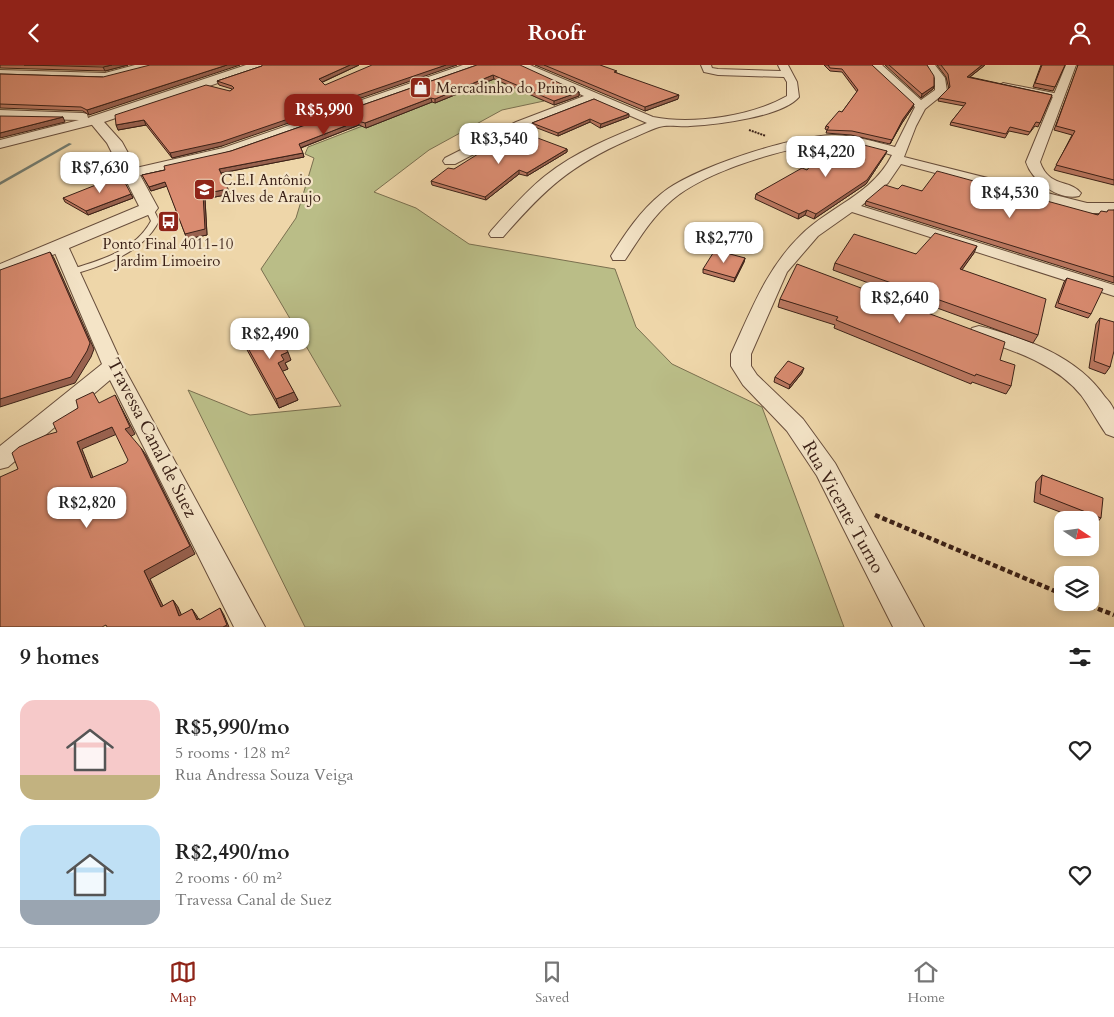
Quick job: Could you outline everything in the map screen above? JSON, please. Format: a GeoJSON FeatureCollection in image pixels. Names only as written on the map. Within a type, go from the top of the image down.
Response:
{"type":"FeatureCollection","features":[{"type":"Feature","properties":{"kind":"street"},"geometry":{"type":"LineString","coordinates":[[4,73],[38,65]]}},
{"type":"Feature","properties":{"kind":"street"},"geometry":{"type":"LineString","coordinates":[[4,73],[105,75],[147,65]]}},
{"type":"Feature","properties":{"kind":"street"},"geometry":{"type":"LineString","coordinates":[[0,144],[99,124],[258,65]]}},
{"type":"Feature","properties":{"kind":"street"},"geometry":{"type":"LineString","coordinates":[[132,173],[227,151],[473,65]]}},
{"type":"Feature","properties":{"kind":"street"},"geometry":{"type":"LineString","coordinates":[[521,65],[658,123],[682,124],[742,115],[770,109],[784,104],[793,97],[794,89],[786,70],[718,72],[708,69],[706,65]]}},
{"type":"Feature","properties":{"kind":"street"},"geometry":{"type":"LineString","coordinates":[[876,65],[920,106],[935,97],[940,91],[940,78],[930,65]]}},
{"type":"Feature","properties":{"kind":"street"},"geometry":{"type":"LineString","coordinates":[[1071,65],[1033,162],[1035,172],[1042,179],[1058,188],[1114,207]]}},
{"type":"Feature","properties":{"kind":"street"},"geometry":{"type":"LineString","coordinates":[[450,161],[524,122],[595,96]]}},
{"type":"Feature","properties":{"kind":"street","name":"Rua Vicente Turno"},"geometry":{"type":"LineString","coordinates":[[909,627],[826,470],[795,425],[750,380],[741,366],[741,354],[780,271],[796,265],[811,234],[850,207],[885,179],[899,156],[920,106]]}},
{"type":"Feature","properties":{"kind":"street"},"geometry":{"type":"LineString","coordinates":[[0,114],[82,117],[99,124],[114,142],[149,208],[0,271]]}},
{"type":"Feature","properties":{"kind":"street"},"geometry":{"type":"LineString","coordinates":[[497,234],[550,178],[595,151],[658,123]]}},
{"type":"Feature","properties":{"kind":"street"},"geometry":{"type":"LineString","coordinates":[[618,256],[644,217],[674,190],[691,180],[797,145],[842,140],[1087,207],[1114,207]]}},
{"type":"Feature","properties":{"kind":"street"},"geometry":{"type":"LineString","coordinates":[[850,207],[1114,291]]}},
{"type":"Feature","properties":{"kind":"street","name":"Travessa Canal de Suez"},"geometry":{"type":"LineString","coordinates":[[60,246],[113,366],[250,627]]}},
{"type":"Feature","properties":{"kind":"street"},"geometry":{"type":"LineString","coordinates":[[964,327],[1038,354],[1060,366],[1087,389],[1114,428]]}},
{"type":"Feature","properties":{"kind":"street"},"geometry":{"type":"LineString","coordinates":[[0,460],[113,366]]}},
{"type":"Feature","properties":{"kind":"lane"},"geometry":{"type":"LineString","coordinates":[[995,83],[1059,95]]}},
{"type":"Feature","properties":{"kind":"lane"},"geometry":{"type":"LineString","coordinates":[[71,272],[108,259],[144,239],[155,221],[149,208]]}},
{"type":"Feature","properties":{"kind":"path"},"geometry":{"type":"LineString","coordinates":[[742,115],[742,121],[747,129],[797,145]]}},
{"type":"Feature","properties":{"kind":"path"},"geometry":{"type":"LineString","coordinates":[[842,501],[1054,591]]}},
{"type":"Feature","properties":{"kind":"path"},"geometry":{"type":"LineString","coordinates":[[1099,609],[1114,615]]}},
{"type":"Feature","properties":{"kind":"green space"},"geometry":{"type":"Polygon","coordinates":[[[492,76],[544,101],[502,110],[429,150],[374,192],[416,208],[469,244],[615,269],[636,327],[672,364],[762,407],[844,627],[305,627],[188,390],[250,415],[341,406],[261,269],[296,218],[314,158],[305,154],[308,147],[492,76]]]}},
{"type":"Feature","properties":{"kind":"building"},"geometry":{"type":"Polygon","coordinates":[[[24,65],[112,65],[103,67],[24,65]]]}},
{"type":"Feature","properties":{"kind":"building"},"geometry":{"type":"Polygon","coordinates":[[[150,65],[227,65],[87,110],[81,107],[0,104],[0,74],[103,77],[150,65]]]}},
{"type":"Feature","properties":{"kind":"building"},"geometry":{"type":"Polygon","coordinates":[[[262,65],[350,65],[319,79],[325,85],[372,65],[446,65],[221,142],[170,153],[144,120],[116,125],[115,115],[206,85],[230,91],[234,88],[232,86],[217,81],[262,65]]]}},
{"type":"Feature","properties":{"kind":"building"},"geometry":{"type":"Polygon","coordinates":[[[477,65],[520,65],[579,92],[554,101],[493,75],[435,99],[431,98],[365,123],[358,121],[299,144],[303,153],[219,169],[228,189],[203,194],[205,229],[185,234],[165,182],[149,187],[142,175],[165,170],[164,166],[231,151],[477,65]]]}},
{"type":"Feature","properties":{"kind":"building"},"geometry":{"type":"Polygon","coordinates":[[[544,65],[600,65],[617,71],[614,72],[679,95],[645,107],[544,65]]]}},
{"type":"Feature","properties":{"kind":"building"},"geometry":{"type":"Polygon","coordinates":[[[828,65],[872,65],[914,104],[903,119],[892,140],[852,131],[827,130],[829,127],[826,126],[839,111],[842,112],[858,90],[842,69],[830,68],[828,65]]]}},
{"type":"Feature","properties":{"kind":"building"},"geometry":{"type":"Polygon","coordinates":[[[889,65],[927,65],[934,76],[934,86],[922,94],[889,65]]]}},
{"type":"Feature","properties":{"kind":"building"},"geometry":{"type":"Polygon","coordinates":[[[941,65],[982,65],[967,77],[1052,95],[1040,123],[1036,122],[1030,132],[1010,127],[1006,134],[951,122],[966,103],[939,98],[950,87],[948,74],[941,65]]]}},
{"type":"Feature","properties":{"kind":"building"},"geometry":{"type":"Polygon","coordinates":[[[1042,65],[1065,65],[1055,87],[1035,83],[1042,65]]]}},
{"type":"Feature","properties":{"kind":"building"},"geometry":{"type":"Polygon","coordinates":[[[1078,65],[1114,65],[1114,180],[1056,165],[1075,131],[1056,126],[1078,65]]]}},
{"type":"Feature","properties":{"kind":"building"},"geometry":{"type":"Polygon","coordinates":[[[594,99],[629,114],[601,124],[590,119],[558,133],[532,123],[594,99]]]}},
{"type":"Feature","properties":{"kind":"building"},"geometry":{"type":"Polygon","coordinates":[[[0,116],[63,117],[0,133],[0,116]]]}},
{"type":"Feature","properties":{"kind":"building"},"geometry":{"type":"Polygon","coordinates":[[[527,134],[567,149],[527,173],[519,170],[485,197],[431,181],[448,168],[454,169],[494,144],[500,146],[527,134]]]}},
{"type":"Feature","properties":{"kind":"building"},"geometry":{"type":"Polygon","coordinates":[[[830,141],[856,143],[887,151],[867,180],[816,214],[807,210],[799,214],[756,194],[802,168],[807,170],[830,141]]]}},
{"type":"Feature","properties":{"kind":"building"},"geometry":{"type":"Polygon","coordinates":[[[937,171],[1098,215],[1101,211],[1114,210],[1114,277],[866,201],[885,185],[898,189],[902,185],[922,191],[937,171]]]}},
{"type":"Feature","properties":{"kind":"building"},"geometry":{"type":"Polygon","coordinates":[[[121,175],[131,194],[86,211],[63,198],[121,175]]]}},
{"type":"Feature","properties":{"kind":"building"},"geometry":{"type":"Polygon","coordinates":[[[935,233],[977,246],[960,269],[1046,299],[1038,335],[835,263],[854,234],[916,254],[935,233]]]}},
{"type":"Feature","properties":{"kind":"building"},"geometry":{"type":"Polygon","coordinates":[[[715,250],[745,258],[735,278],[703,269],[715,250]]]}},
{"type":"Feature","properties":{"kind":"building"},"geometry":{"type":"Polygon","coordinates":[[[50,252],[90,343],[71,377],[0,399],[0,270],[50,252]]]}},
{"type":"Feature","properties":{"kind":"building"},"geometry":{"type":"Polygon","coordinates":[[[797,264],[1005,342],[1000,360],[1015,365],[1011,386],[976,374],[975,376],[836,320],[838,317],[780,299],[797,264]]]}},
{"type":"Feature","properties":{"kind":"building"},"geometry":{"type":"Polygon","coordinates":[[[1067,278],[1103,289],[1091,314],[1058,303],[1067,278]]]}},
{"type":"Feature","properties":{"kind":"building"},"geometry":{"type":"Polygon","coordinates":[[[1100,318],[1114,322],[1114,351],[1110,367],[1094,361],[1100,318]]]}},
{"type":"Feature","properties":{"kind":"building"},"geometry":{"type":"Polygon","coordinates":[[[274,328],[288,352],[281,355],[284,360],[278,363],[294,392],[276,399],[243,339],[274,328]]]}},
{"type":"Feature","properties":{"kind":"building"},"geometry":{"type":"Polygon","coordinates":[[[788,361],[804,368],[790,385],[775,377],[788,361]]]}},
{"type":"Feature","properties":{"kind":"building"},"geometry":{"type":"Polygon","coordinates":[[[93,392],[99,403],[115,395],[130,427],[125,429],[141,448],[190,546],[144,571],[161,607],[173,600],[179,616],[192,609],[197,620],[220,608],[227,625],[223,627],[107,627],[106,625],[102,627],[0,627],[0,477],[18,469],[12,453],[19,447],[57,432],[53,423],[78,408],[76,400],[93,392]],[[112,427],[77,442],[91,478],[126,463],[128,460],[112,427]]]}},
{"type":"Feature","properties":{"kind":"building"},"geometry":{"type":"Polygon","coordinates":[[[1042,475],[1103,498],[1101,518],[1099,517],[1099,511],[1083,511],[1040,494],[1042,475]]]}},
{"type":"Feature","properties":{"kind":"waterway"},"geometry":{"type":"LineString","coordinates":[[0,184],[70,144]]}},
{"type":"Feature","properties":{"kind":"place","name":"Mercadinho do Primo"},"geometry":{"type":"Point","coordinates":[420,88]}},
{"type":"Feature","properties":{"kind":"place","name":"C.E.I Antônio Alves de Araujo"},"geometry":{"type":"Point","coordinates":[205,189]}},
{"type":"Feature","properties":{"kind":"place","name":"Ponto Final 4011-10 Jardim Limoeiro"},"geometry":{"type":"Point","coordinates":[168,221]}}]}
